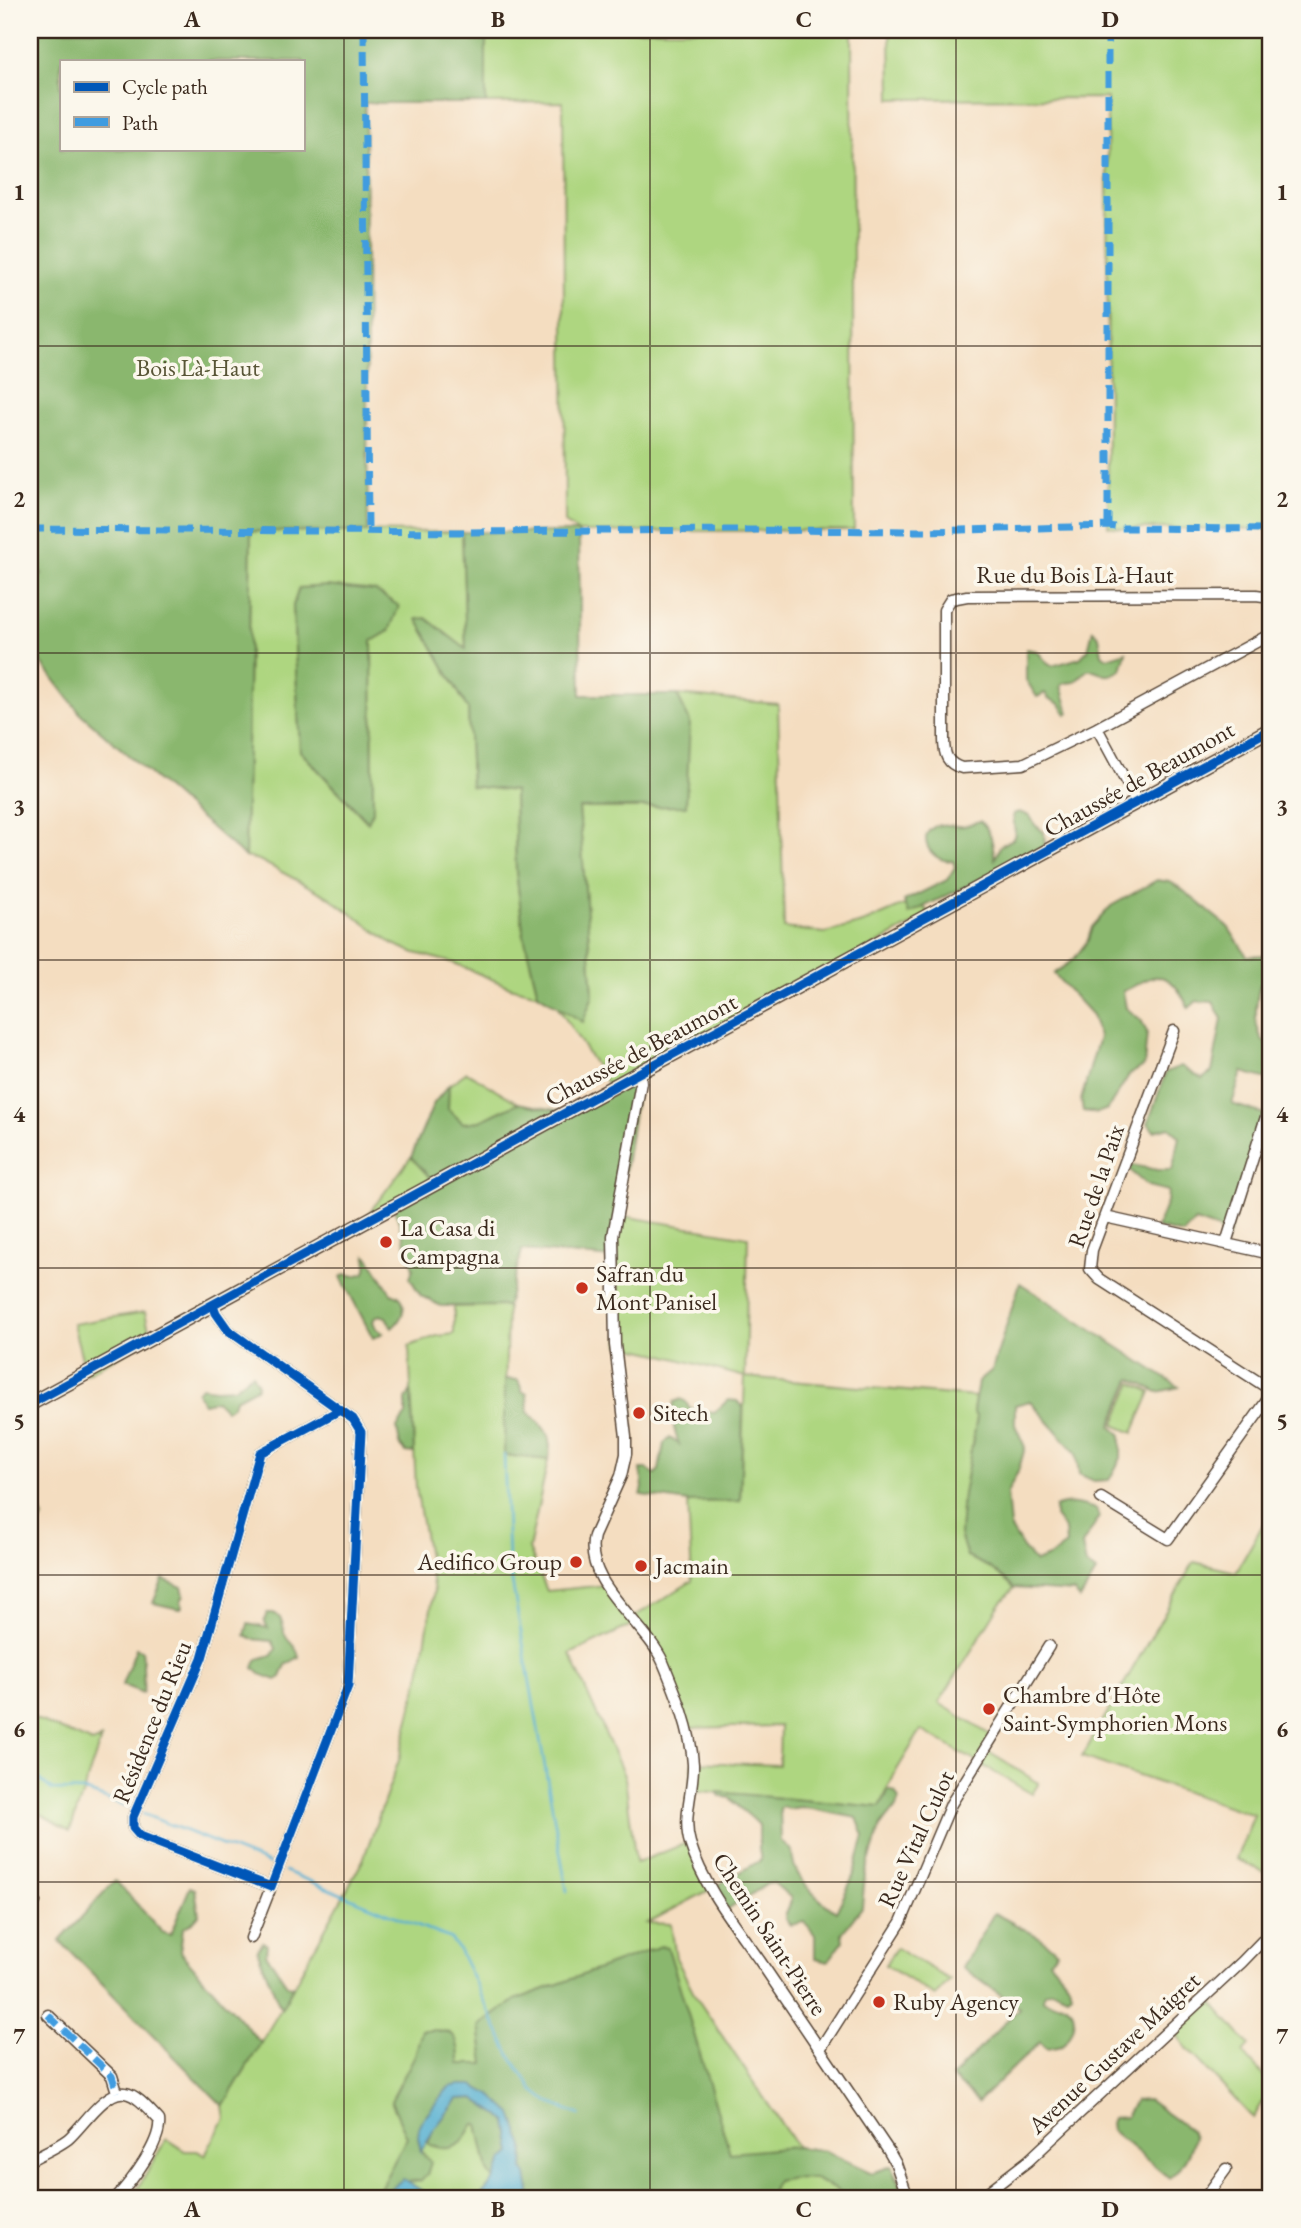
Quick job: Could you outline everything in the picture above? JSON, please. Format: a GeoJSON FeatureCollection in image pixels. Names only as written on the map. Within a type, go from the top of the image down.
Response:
{"type":"FeatureCollection","features":[{"type":"Feature","properties":{"kind":"main road","name":"Chaussée de Beaumont"},"geometry":{"type":"LineString","coordinates":[[30,1404],[1271,729]]}},
{"type":"Feature","properties":{"kind":"street","name":"Rue du Bois Là-Haut"},"geometry":{"type":"LineString","coordinates":[[1271,597],[956,597],[947,603],[944,610],[944,749],[947,759],[962,768],[1016,766],[1097,728],[1271,634]]}},
{"type":"Feature","properties":{"kind":"street"},"geometry":{"type":"LineString","coordinates":[[1097,728],[1137,802]]}},
{"type":"Feature","properties":{"kind":"street","name":"Rue de la Paix"},"geometry":{"type":"LineString","coordinates":[[1174,1031],[1093,1250],[1090,1269],[1100,1279],[1271,1392]]}},
{"type":"Feature","properties":{"kind":"street","name":"Chemin Saint-Pierre"},"geometry":{"type":"LineString","coordinates":[[640,1072],[641,1082],[613,1236],[615,1345],[626,1454],[621,1476],[594,1536],[592,1549],[597,1571],[623,1608],[652,1642],[675,1693],[693,1762],[687,1830],[696,1860],[722,1905],[888,2150],[908,2198]]}},
{"type":"Feature","properties":{"kind":"street"},"geometry":{"type":"LineString","coordinates":[[1226,1243],[1271,1101]]}},
{"type":"Feature","properties":{"kind":"street"},"geometry":{"type":"LineString","coordinates":[[1105,1217],[1271,1254]]}},
{"type":"Feature","properties":{"kind":"street"},"geometry":{"type":"LineString","coordinates":[[213,1305],[228,1330],[358,1425],[362,1441],[348,1686],[251,1938]]}},
{"type":"Feature","properties":{"kind":"street"},"geometry":{"type":"LineString","coordinates":[[1101,1499],[1168,1539],[1271,1392]]}},
{"type":"Feature","properties":{"kind":"street","name":"Résidence du Rieu"},"geometry":{"type":"LineString","coordinates":[[271,1887],[140,1836],[133,1828],[133,1817],[202,1658],[260,1454],[340,1410]]}},
{"type":"Feature","properties":{"kind":"street","name":"Rue Vital Culot"},"geometry":{"type":"LineString","coordinates":[[820,2049],[901,1922],[951,1804],[1049,1646]]}},
{"type":"Feature","properties":{"kind":"street","name":"Avenue Gustave Maigret"},"geometry":{"type":"LineString","coordinates":[[980,2198],[1028,2161],[1271,1932]]}},
{"type":"Feature","properties":{"kind":"street"},"geometry":{"type":"LineString","coordinates":[[48,2015],[112,2076],[117,2092]]}},
{"type":"Feature","properties":{"kind":"street"},"geometry":{"type":"LineString","coordinates":[[30,2160],[70,2137],[110,2096],[117,2092],[132,2095],[159,2119],[160,2128],[155,2142],[128,2185],[116,2198]]}},
{"type":"Feature","properties":{"kind":"street"},"geometry":{"type":"LineString","coordinates":[[1205,2198],[1226,2169]]}},
{"type":"Feature","properties":{"kind":"green space","name":"Bois Là-Haut"},"geometry":{"type":"Polygon","coordinates":[[[30,30],[486,30],[486,103],[365,103],[368,532],[251,531],[245,857],[80,713],[30,648],[30,585],[42,574],[30,560],[30,30]]]}},
{"type":"Feature","properties":{"kind":"green space"},"geometry":{"type":"Polygon","coordinates":[[[486,30],[852,30],[854,530],[579,532],[565,523],[563,102],[486,103],[486,30]]]}},
{"type":"Feature","properties":{"kind":"green space"},"geometry":{"type":"Polygon","coordinates":[[[890,30],[1271,30],[1271,529],[1108,526],[1107,98],[891,99],[890,30]]]}},
{"type":"Feature","properties":{"kind":"green space"},"geometry":{"type":"Polygon","coordinates":[[[251,531],[462,532],[466,650],[417,619],[468,709],[471,786],[514,790],[516,871],[524,936],[538,994],[510,987],[454,963],[393,944],[329,897],[259,860],[245,857],[251,531]],[[299,588],[293,606],[300,751],[367,822],[373,811],[372,641],[389,631],[299,588]]]}},
{"type":"Feature","properties":{"kind":"green space"},"geometry":{"type":"Polygon","coordinates":[[[462,532],[579,532],[581,695],[677,695],[690,722],[686,806],[579,808],[593,995],[583,1022],[538,994],[524,936],[516,871],[514,791],[471,786],[468,709],[417,619],[426,618],[466,649],[462,532]]]}},
{"type":"Feature","properties":{"kind":"green space"},"geometry":{"type":"Polygon","coordinates":[[[327,586],[375,591],[399,606],[389,631],[372,641],[373,811],[368,822],[300,751],[293,606],[299,588],[327,586]]]}},
{"type":"Feature","properties":{"kind":"green space"},"geometry":{"type":"Polygon","coordinates":[[[1093,630],[1099,636],[1102,654],[1107,658],[1126,652],[1121,670],[1105,675],[1087,670],[1075,682],[1061,686],[1069,713],[1066,714],[1060,704],[1048,698],[1045,693],[1037,697],[1026,680],[1026,649],[1037,651],[1052,666],[1080,658],[1088,650],[1093,630]]]}},
{"type":"Feature","properties":{"kind":"green space"},"geometry":{"type":"Polygon","coordinates":[[[677,695],[778,704],[784,928],[825,933],[863,923],[918,899],[930,915],[610,1088],[558,1007],[583,1021],[593,995],[579,808],[638,808],[690,722],[677,695]]]}},
{"type":"Feature","properties":{"kind":"green space"},"geometry":{"type":"Polygon","coordinates":[[[1019,812],[1030,816],[1035,825],[1044,832],[1045,848],[909,914],[904,901],[947,880],[955,867],[953,861],[938,858],[928,848],[926,836],[930,830],[940,825],[966,826],[980,821],[990,834],[995,859],[1000,846],[1013,839],[1013,814],[1019,812]]]}},
{"type":"Feature","properties":{"kind":"green space"},"geometry":{"type":"Polygon","coordinates":[[[1157,880],[1179,887],[1228,927],[1247,956],[1271,955],[1271,981],[1260,985],[1256,1019],[1260,1035],[1271,1048],[1271,1080],[1242,1072],[1232,1104],[1267,1115],[1226,1243],[1218,1229],[1195,1221],[1183,1234],[1157,1228],[1167,1202],[1168,1191],[1148,1186],[1129,1170],[1132,1165],[1172,1170],[1180,1137],[1169,1127],[1154,1131],[1148,1123],[1166,1072],[1181,1066],[1202,1079],[1212,1072],[1222,1019],[1213,1002],[1197,1001],[1189,1008],[1176,987],[1161,977],[1151,978],[1123,991],[1126,1008],[1141,1020],[1147,1032],[1144,1066],[1129,1075],[1108,1109],[1097,1113],[1083,1111],[1081,1100],[1099,1037],[1092,1015],[1054,974],[1074,959],[1088,940],[1092,927],[1111,906],[1157,880]]]}},
{"type":"Feature","properties":{"kind":"green space"},"geometry":{"type":"Polygon","coordinates":[[[467,1072],[518,1103],[480,1121],[463,1123],[447,1109],[449,1085],[467,1072]]]}},
{"type":"Feature","properties":{"kind":"green space"},"geometry":{"type":"Polygon","coordinates":[[[640,1072],[612,1258],[522,1250],[507,1306],[441,1306],[421,1296],[410,1278],[413,1268],[394,1206],[435,1183],[411,1157],[434,1103],[449,1085],[448,1109],[463,1123],[480,1121],[518,1103],[567,1112],[640,1072]]]}},
{"type":"Feature","properties":{"kind":"green space"},"geometry":{"type":"Polygon","coordinates":[[[411,1157],[436,1183],[361,1224],[411,1157]]]}},
{"type":"Feature","properties":{"kind":"green space"},"geometry":{"type":"Polygon","coordinates":[[[617,1215],[748,1237],[745,1377],[619,1345],[617,1215]]]}},
{"type":"Feature","properties":{"kind":"green space"},"geometry":{"type":"Polygon","coordinates":[[[366,1256],[391,1293],[401,1299],[404,1309],[392,1328],[386,1317],[375,1317],[373,1322],[376,1328],[383,1333],[373,1338],[341,1277],[345,1274],[355,1276],[365,1273],[366,1256]]]}},
{"type":"Feature","properties":{"kind":"green space"},"geometry":{"type":"Polygon","coordinates":[[[1020,1283],[1179,1387],[1158,1392],[1131,1379],[1111,1426],[1121,1435],[1121,1458],[1109,1480],[1093,1481],[1079,1474],[1076,1453],[1030,1401],[1015,1405],[1015,1425],[1025,1447],[1019,1469],[1007,1493],[1010,1527],[1023,1548],[1035,1562],[1049,1557],[1066,1545],[1065,1530],[1055,1517],[1055,1507],[1065,1504],[1081,1505],[1096,1509],[1099,1517],[1082,1545],[1086,1565],[1096,1572],[1080,1599],[1074,1592],[1014,1588],[993,1570],[967,1557],[960,1534],[963,1494],[977,1418],[973,1411],[978,1382],[992,1370],[1020,1283]]]}},
{"type":"Feature","properties":{"kind":"green space"},"geometry":{"type":"Polygon","coordinates":[[[507,1306],[504,1455],[548,1460],[529,1549],[547,1591],[606,1585],[632,1618],[692,1581],[688,1502],[740,1501],[745,1377],[975,1397],[973,1411],[977,1418],[963,1494],[960,1534],[967,1557],[993,1570],[1014,1588],[1000,1604],[939,1703],[992,1736],[985,1750],[1039,1783],[1032,1794],[921,1730],[895,1773],[880,1807],[690,1790],[693,1762],[779,1765],[780,1726],[686,1728],[664,1664],[632,1625],[570,1654],[625,1778],[636,1863],[689,1842],[711,1889],[647,1923],[671,1924],[676,1958],[696,1997],[797,2147],[825,2151],[872,2173],[892,2166],[908,2198],[128,2198],[140,2185],[166,2139],[185,2151],[197,2151],[205,2155],[225,2118],[223,2106],[281,2009],[363,1860],[399,1760],[420,1674],[434,1591],[416,1488],[409,1346],[437,1336],[454,1334],[454,1307],[507,1306]]]}},
{"type":"Feature","properties":{"kind":"green space"},"geometry":{"type":"Polygon","coordinates":[[[145,1312],[151,1339],[86,1374],[73,1324],[145,1312]]]}},
{"type":"Feature","properties":{"kind":"green space"},"geometry":{"type":"Polygon","coordinates":[[[252,1374],[258,1384],[256,1388],[235,1399],[233,1405],[226,1410],[216,1400],[203,1403],[197,1392],[201,1387],[234,1388],[252,1374]]]}},
{"type":"Feature","properties":{"kind":"green space"},"geometry":{"type":"Polygon","coordinates":[[[505,1379],[518,1380],[522,1391],[527,1394],[528,1412],[549,1438],[548,1460],[504,1455],[505,1379]]]}},
{"type":"Feature","properties":{"kind":"green space"},"geometry":{"type":"Polygon","coordinates":[[[1132,1383],[1151,1392],[1133,1433],[1114,1425],[1132,1383]]]}},
{"type":"Feature","properties":{"kind":"green space"},"geometry":{"type":"Polygon","coordinates":[[[411,1390],[414,1453],[406,1452],[400,1445],[397,1428],[406,1415],[406,1399],[411,1390]]]}},
{"type":"Feature","properties":{"kind":"green space"},"geometry":{"type":"Polygon","coordinates":[[[681,1399],[689,1408],[714,1413],[728,1400],[737,1401],[743,1407],[740,1501],[688,1502],[641,1495],[641,1469],[655,1474],[659,1470],[664,1443],[670,1438],[679,1444],[673,1412],[674,1402],[681,1399]]]}},
{"type":"Feature","properties":{"kind":"green space"},"geometry":{"type":"Polygon","coordinates":[[[30,1489],[43,1518],[30,1541],[30,1489]]]}},
{"type":"Feature","properties":{"kind":"green space"},"geometry":{"type":"Polygon","coordinates":[[[1269,1514],[1271,1875],[1236,1859],[1254,1815],[1082,1757],[1194,1562],[1236,1572],[1269,1514]]]}},
{"type":"Feature","properties":{"kind":"green space"},"geometry":{"type":"Polygon","coordinates":[[[163,1579],[182,1587],[184,1595],[182,1607],[179,1609],[153,1603],[163,1579]]]}},
{"type":"Feature","properties":{"kind":"green space"},"geometry":{"type":"Polygon","coordinates":[[[267,1613],[274,1613],[280,1618],[285,1636],[297,1650],[299,1657],[286,1665],[281,1677],[276,1680],[260,1674],[254,1668],[257,1660],[275,1651],[272,1641],[251,1639],[245,1635],[248,1624],[268,1628],[264,1621],[267,1613]]]}},
{"type":"Feature","properties":{"kind":"green space"},"geometry":{"type":"Polygon","coordinates":[[[136,1648],[142,1650],[143,1693],[122,1685],[136,1648]]]}},
{"type":"Feature","properties":{"kind":"green space"},"geometry":{"type":"Polygon","coordinates":[[[30,1717],[93,1743],[101,1739],[70,1831],[30,1808],[30,1717]]]}},
{"type":"Feature","properties":{"kind":"green space"},"geometry":{"type":"Polygon","coordinates":[[[889,1790],[895,1792],[899,1799],[895,1809],[881,1825],[865,1874],[862,1907],[842,1933],[843,1941],[828,1962],[815,1959],[815,1935],[805,1922],[790,1925],[785,1919],[791,1898],[774,1883],[767,1884],[726,1911],[711,1889],[761,1860],[759,1825],[730,1798],[720,1796],[717,1792],[880,1807],[889,1790]],[[801,1807],[780,1809],[781,1841],[791,1852],[796,1870],[804,1883],[836,1912],[853,1877],[864,1836],[857,1818],[801,1807]]]}},
{"type":"Feature","properties":{"kind":"green space"},"geometry":{"type":"Polygon","coordinates":[[[115,1880],[162,1932],[170,1935],[190,1887],[195,1889],[199,1915],[183,1928],[180,1952],[261,2043],[223,2106],[60,1941],[115,1880]]]}},
{"type":"Feature","properties":{"kind":"green space"},"geometry":{"type":"Polygon","coordinates":[[[994,1913],[1041,1938],[1057,1952],[1049,1960],[1069,1984],[1071,1993],[1067,1996],[1050,1991],[1044,1994],[1043,2000],[1066,2005],[1071,2009],[1074,2019],[1071,2031],[1062,2046],[1047,2049],[1040,2042],[978,2102],[952,2077],[1019,2008],[962,1967],[994,1913]]]}},
{"type":"Feature","properties":{"kind":"green space"},"geometry":{"type":"Polygon","coordinates":[[[263,1942],[267,1945],[266,1954],[287,1985],[293,1987],[281,2009],[257,1950],[263,1942]]]}},
{"type":"Feature","properties":{"kind":"green space"},"geometry":{"type":"Polygon","coordinates":[[[661,1946],[668,1948],[730,2153],[797,2147],[825,2151],[872,2173],[892,2166],[904,2198],[851,2198],[815,2179],[795,2178],[776,2181],[769,2198],[531,2198],[523,2171],[524,2147],[521,2140],[491,2095],[473,2085],[439,2098],[425,2116],[418,2137],[421,2151],[431,2162],[427,2175],[421,2181],[400,2182],[392,2187],[385,2198],[375,2198],[407,2137],[391,2101],[415,2055],[422,2030],[447,2032],[452,2035],[458,2045],[459,2064],[484,2064],[479,2026],[515,2000],[661,1946]]]}},
{"type":"Feature","properties":{"kind":"green space"},"geometry":{"type":"Polygon","coordinates":[[[896,1948],[950,1980],[935,1996],[885,1965],[896,1948]]]}},
{"type":"Feature","properties":{"kind":"green space"},"geometry":{"type":"Polygon","coordinates":[[[1209,1999],[1249,2045],[1243,2053],[1271,2084],[1271,2089],[1253,2118],[1174,2031],[1209,1999]]]}},
{"type":"Feature","properties":{"kind":"green space"},"geometry":{"type":"Polygon","coordinates":[[[474,2098],[507,2121],[512,2153],[503,2160],[494,2180],[488,2171],[478,2124],[474,2124],[463,2141],[453,2147],[440,2148],[428,2143],[435,2128],[458,2099],[474,2098]]]}},
{"type":"Feature","properties":{"kind":"green space"},"geometry":{"type":"Polygon","coordinates":[[[1148,2100],[1191,2131],[1194,2137],[1185,2160],[1169,2178],[1111,2130],[1112,2118],[1126,2117],[1135,2101],[1148,2100]]]}},
{"type":"Feature","properties":{"kind":"water"},"geometry":{"type":"Polygon","coordinates":[[[473,2085],[491,2095],[512,2114],[524,2147],[523,2170],[527,2175],[531,2198],[479,2198],[494,2180],[503,2160],[512,2153],[507,2121],[474,2098],[458,2099],[421,2151],[419,2128],[425,2116],[449,2087],[473,2085]]]}},
{"type":"Feature","properties":{"kind":"water"},"geometry":{"type":"Polygon","coordinates":[[[403,2179],[434,2198],[385,2198],[391,2188],[403,2179]]]}},
{"type":"Feature","properties":{"kind":"waterway"},"geometry":{"type":"LineString","coordinates":[[504,1455],[508,1559],[567,1891]]}},
{"type":"Feature","properties":{"kind":"waterway"},"geometry":{"type":"LineString","coordinates":[[30,1771],[52,1790],[84,1791],[129,1807]]}},
{"type":"Feature","properties":{"kind":"waterway"},"geometry":{"type":"LineString","coordinates":[[143,1814],[269,1864]]}},
{"type":"Feature","properties":{"kind":"waterway"},"geometry":{"type":"LineString","coordinates":[[285,1871],[451,1939],[459,1950],[512,2059],[533,2090],[548,2102],[580,2115]]}},
{"type":"Feature","properties":{"kind":"marked path"},"geometry":{"type":"LineString","coordinates":[[364,30],[368,532]]}},
{"type":"Feature","properties":{"kind":"marked path"},"geometry":{"type":"LineString","coordinates":[[1108,30],[1108,526]]}},
{"type":"Feature","properties":{"kind":"marked path"},"geometry":{"type":"LineString","coordinates":[[30,529],[462,532],[926,531],[1108,526],[1271,529]]}},
{"type":"Feature","properties":{"kind":"marked path"},"geometry":{"type":"LineString","coordinates":[[48,2015],[112,2076],[117,2092]]}},
{"type":"Feature","properties":{"kind":"cycle path"},"geometry":{"type":"LineString","coordinates":[[30,1404],[1271,729]]}},
{"type":"Feature","properties":{"kind":"cycle path"},"geometry":{"type":"LineString","coordinates":[[213,1305],[228,1330],[353,1419],[361,1432],[348,1686],[271,1887],[140,1836],[133,1828],[133,1817],[202,1658],[260,1453],[340,1410]]}},
{"type":"Feature","properties":{"kind":"place","name":"La Casa di Campagna"},"geometry":{"type":"Point","coordinates":[386,1242]}},
{"type":"Feature","properties":{"kind":"place","name":"Safran du Mont Panisel"},"geometry":{"type":"Point","coordinates":[582,1288]}},
{"type":"Feature","properties":{"kind":"place","name":"Sitech"},"geometry":{"type":"Point","coordinates":[639,1413]}},
{"type":"Feature","properties":{"kind":"place","name":"Aedifico Group"},"geometry":{"type":"Point","coordinates":[576,1562]}},
{"type":"Feature","properties":{"kind":"place","name":"Jacmain"},"geometry":{"type":"Point","coordinates":[641,1566]}},
{"type":"Feature","properties":{"kind":"place","name":"Chambre d'Hôte Saint-Symphorien Mons"},"geometry":{"type":"Point","coordinates":[989,1709]}},
{"type":"Feature","properties":{"kind":"place","name":"Ruby Agency"},"geometry":{"type":"Point","coordinates":[879,2002]}}]}
